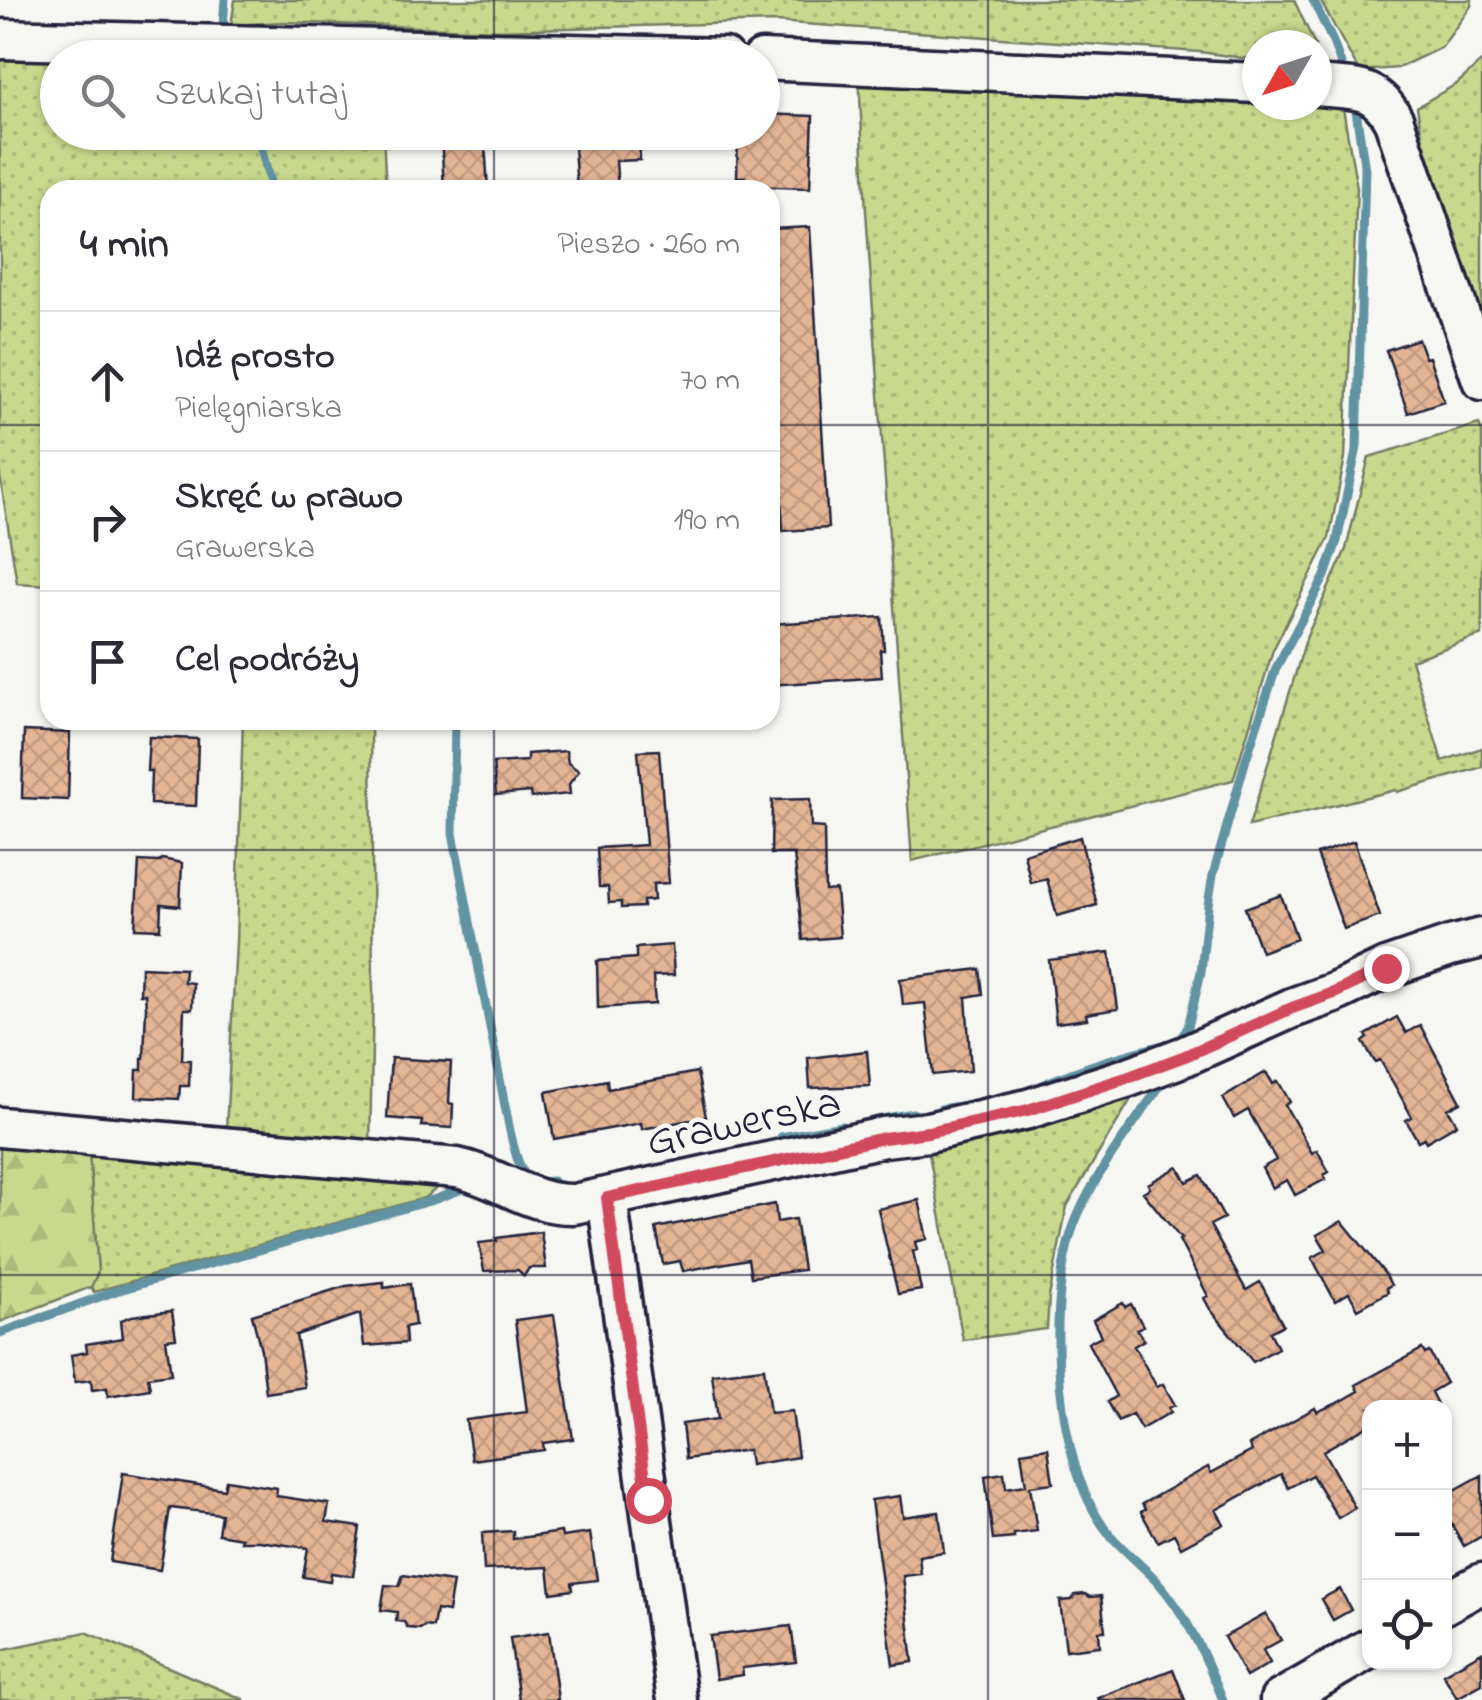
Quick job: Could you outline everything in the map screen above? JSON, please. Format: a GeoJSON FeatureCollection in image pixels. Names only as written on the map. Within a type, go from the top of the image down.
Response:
{"type":"FeatureCollection","features":[{"type":"Feature","properties":{"kind":"street"},"geometry":{"type":"LineString","coordinates":[[0,39],[40,40]]}},
{"type":"Feature","properties":{"kind":"street"},"geometry":{"type":"LineString","coordinates":[[780,61],[1242,81]]}},
{"type":"Feature","properties":{"kind":"street"},"geometry":{"type":"LineString","coordinates":[[1332,88],[1371,93],[1387,107],[1482,380]]}},
{"type":"Feature","properties":{"kind":"street","name":"Grawerska"},"geometry":{"type":"LineString","coordinates":[[0,1127],[457,1168],[478,1172],[548,1203],[574,1204],[1028,1110],[1185,1056],[1386,968],[1482,938]]}},
{"type":"Feature","properties":{"kind":"street"},"geometry":{"type":"LineString","coordinates":[[607,1198],[677,1700]]}},
{"type":"Feature","properties":{"kind":"street"},"geometry":{"type":"LineString","coordinates":[[1452,1600],[1482,1583]]}},
{"type":"Feature","properties":{"kind":"street"},"geometry":{"type":"LineString","coordinates":[[1280,1700],[1362,1653]]}},
{"type":"Feature","properties":{"kind":"green space"},"geometry":{"type":"Polygon","coordinates":[[[235,0],[1294,0],[1308,30],[1242,30],[1242,58],[776,22],[499,30],[284,22],[231,25],[235,0]]]}},
{"type":"Feature","properties":{"kind":"green space"},"geometry":{"type":"Polygon","coordinates":[[[1320,0],[1472,0],[1442,47],[1398,68],[1359,71],[1320,0]]]}},
{"type":"Feature","properties":{"kind":"green space"},"geometry":{"type":"Polygon","coordinates":[[[0,58],[40,59],[40,150],[384,150],[385,180],[40,180],[40,584],[17,583],[0,476],[0,58]]]}},
{"type":"Feature","properties":{"kind":"green space"},"geometry":{"type":"Polygon","coordinates":[[[1482,61],[1482,325],[1424,147],[1417,107],[1458,83],[1482,61]]]}},
{"type":"Feature","properties":{"kind":"green space"},"geometry":{"type":"Polygon","coordinates":[[[859,77],[1242,96],[1242,120],[1332,120],[1332,102],[1342,103],[1357,188],[1345,457],[1329,538],[1273,650],[1233,780],[912,861],[859,77]]]}},
{"type":"Feature","properties":{"kind":"green space"},"geometry":{"type":"Polygon","coordinates":[[[1479,424],[1482,635],[1411,660],[1442,761],[1482,748],[1482,767],[1397,792],[1249,826],[1307,636],[1346,549],[1369,457],[1479,424]]]}},
{"type":"Feature","properties":{"kind":"green space"},"geometry":{"type":"Polygon","coordinates":[[[243,730],[371,730],[370,1148],[226,1130],[243,730]]]}},
{"type":"Feature","properties":{"kind":"green space"},"geometry":{"type":"Polygon","coordinates":[[[1131,1099],[1067,1206],[1049,1297],[1047,1329],[963,1340],[927,1143],[1131,1099]]]}},
{"type":"Feature","properties":{"kind":"green space"},"geometry":{"type":"Polygon","coordinates":[[[0,1143],[89,1152],[98,1272],[91,1287],[0,1322],[0,1143]]]}},
{"type":"Feature","properties":{"kind":"green space"},"geometry":{"type":"Polygon","coordinates":[[[89,1152],[437,1188],[424,1198],[94,1292],[91,1287],[98,1272],[89,1152]]]}},
{"type":"Feature","properties":{"kind":"green space"},"geometry":{"type":"Polygon","coordinates":[[[86,1632],[245,1700],[0,1700],[0,1650],[86,1632]]]}},
{"type":"Feature","properties":{"kind":"building"},"geometry":{"type":"Polygon","coordinates":[[[780,115],[813,116],[810,188],[780,187],[780,180],[737,177],[738,150],[780,150],[780,115]]]}},
{"type":"Feature","properties":{"kind":"building"},"geometry":{"type":"Polygon","coordinates":[[[442,150],[486,150],[487,180],[443,180],[442,150]]]}},
{"type":"Feature","properties":{"kind":"building"},"geometry":{"type":"Polygon","coordinates":[[[574,150],[640,150],[640,160],[616,161],[617,180],[576,180],[574,150]]]}},
{"type":"Feature","properties":{"kind":"building"},"geometry":{"type":"Polygon","coordinates":[[[810,227],[828,528],[783,531],[780,228],[810,227]]]}},
{"type":"Feature","properties":{"kind":"building"},"geometry":{"type":"Polygon","coordinates":[[[1418,339],[1425,358],[1429,357],[1444,401],[1408,413],[1386,350],[1418,339]]]}},
{"type":"Feature","properties":{"kind":"building"},"geometry":{"type":"Polygon","coordinates":[[[882,617],[882,677],[780,684],[780,623],[882,617]]]}},
{"type":"Feature","properties":{"kind":"building"},"geometry":{"type":"Polygon","coordinates":[[[24,731],[70,733],[68,800],[22,798],[24,731]]]}},
{"type":"Feature","properties":{"kind":"building"},"geometry":{"type":"Polygon","coordinates":[[[149,737],[198,739],[196,806],[150,804],[149,737]]]}},
{"type":"Feature","properties":{"kind":"building"},"geometry":{"type":"Polygon","coordinates":[[[659,750],[669,883],[653,884],[654,900],[643,901],[643,907],[621,908],[621,902],[609,903],[608,887],[599,887],[597,848],[646,845],[638,751],[659,750]]]}},
{"type":"Feature","properties":{"kind":"building"},"geometry":{"type":"Polygon","coordinates":[[[566,751],[568,763],[579,771],[569,784],[570,794],[531,798],[530,792],[496,795],[493,763],[527,761],[527,754],[566,751]]]}},
{"type":"Feature","properties":{"kind":"building"},"geometry":{"type":"Polygon","coordinates":[[[810,799],[811,827],[824,828],[825,891],[836,890],[840,937],[803,940],[794,854],[771,854],[772,800],[810,799]]]}},
{"type":"Feature","properties":{"kind":"building"},"geometry":{"type":"Polygon","coordinates":[[[1080,837],[1097,905],[1057,916],[1047,879],[1031,883],[1024,854],[1080,837]]]}},
{"type":"Feature","properties":{"kind":"building"},"geometry":{"type":"Polygon","coordinates":[[[1354,841],[1380,916],[1344,929],[1317,854],[1354,841]]]}},
{"type":"Feature","properties":{"kind":"building"},"geometry":{"type":"Polygon","coordinates":[[[162,859],[182,863],[180,906],[161,904],[160,929],[135,928],[139,861],[162,859]]]}},
{"type":"Feature","properties":{"kind":"building"},"geometry":{"type":"Polygon","coordinates":[[[1281,895],[1297,939],[1261,952],[1245,908],[1281,895]]]}},
{"type":"Feature","properties":{"kind":"building"},"geometry":{"type":"Polygon","coordinates":[[[672,945],[674,975],[653,976],[655,1004],[598,1008],[597,961],[636,958],[636,948],[672,945]]]}},
{"type":"Feature","properties":{"kind":"building"},"geometry":{"type":"Polygon","coordinates":[[[1110,952],[1118,1009],[1056,1023],[1049,960],[1110,952]]]}},
{"type":"Feature","properties":{"kind":"building"},"geometry":{"type":"Polygon","coordinates":[[[141,967],[185,969],[184,982],[193,983],[192,1009],[184,1009],[182,1060],[190,1060],[189,1086],[180,1086],[179,1099],[136,1097],[137,1070],[142,1070],[144,1058],[146,1007],[145,994],[140,994],[141,967]]]}},
{"type":"Feature","properties":{"kind":"building"},"geometry":{"type":"Polygon","coordinates":[[[980,969],[983,994],[966,997],[971,1071],[933,1075],[925,1003],[903,1005],[900,979],[980,969]]]}},
{"type":"Feature","properties":{"kind":"building"},"geometry":{"type":"Polygon","coordinates":[[[1397,1017],[1406,1033],[1420,1025],[1461,1102],[1448,1109],[1457,1124],[1426,1142],[1424,1138],[1418,1141],[1406,1120],[1412,1117],[1395,1086],[1380,1060],[1375,1062],[1363,1042],[1368,1038],[1366,1035],[1397,1017]]]}},
{"type":"Feature","properties":{"kind":"building"},"geometry":{"type":"Polygon","coordinates":[[[867,1051],[870,1086],[810,1088],[808,1058],[867,1051]]]}},
{"type":"Feature","properties":{"kind":"building"},"geometry":{"type":"Polygon","coordinates":[[[391,1058],[451,1062],[452,1128],[387,1118],[391,1058]]]}},
{"type":"Feature","properties":{"kind":"building"},"geometry":{"type":"Polygon","coordinates":[[[697,1072],[706,1117],[642,1129],[641,1123],[554,1139],[546,1092],[607,1080],[608,1089],[697,1072]]]}},
{"type":"Feature","properties":{"kind":"building"},"geometry":{"type":"Polygon","coordinates":[[[1266,1072],[1273,1084],[1278,1081],[1290,1102],[1285,1105],[1312,1153],[1317,1150],[1329,1172],[1324,1175],[1326,1179],[1295,1195],[1287,1180],[1272,1188],[1262,1168],[1276,1160],[1248,1110],[1234,1118],[1223,1098],[1266,1072]]]}},
{"type":"Feature","properties":{"kind":"building"},"geometry":{"type":"Polygon","coordinates":[[[1178,1167],[1187,1182],[1201,1175],[1224,1218],[1210,1225],[1246,1290],[1260,1282],[1283,1325],[1270,1332],[1278,1348],[1253,1362],[1210,1309],[1204,1298],[1208,1296],[1181,1239],[1143,1192],[1150,1188],[1148,1184],[1178,1167]]]}},
{"type":"Feature","properties":{"kind":"building"},"geometry":{"type":"Polygon","coordinates":[[[919,1200],[927,1239],[915,1242],[917,1250],[913,1251],[921,1290],[898,1294],[878,1209],[919,1200]]]}},
{"type":"Feature","properties":{"kind":"building"},"geometry":{"type":"Polygon","coordinates":[[[775,1204],[777,1222],[795,1219],[803,1270],[751,1277],[748,1259],[683,1271],[680,1261],[663,1264],[656,1228],[775,1204]]]}},
{"type":"Feature","properties":{"kind":"building"},"geometry":{"type":"Polygon","coordinates":[[[1342,1221],[1391,1285],[1386,1288],[1388,1292],[1358,1309],[1349,1293],[1335,1301],[1312,1258],[1326,1250],[1317,1235],[1342,1221]]]}},
{"type":"Feature","properties":{"kind":"building"},"geometry":{"type":"Polygon","coordinates":[[[541,1232],[546,1268],[529,1268],[524,1276],[518,1270],[484,1271],[479,1243],[541,1232]]]}},
{"type":"Feature","properties":{"kind":"building"},"geometry":{"type":"Polygon","coordinates":[[[384,1282],[384,1288],[410,1284],[415,1325],[405,1327],[406,1343],[364,1346],[360,1314],[296,1335],[305,1387],[266,1393],[252,1315],[346,1286],[384,1282]]]}},
{"type":"Feature","properties":{"kind":"building"},"geometry":{"type":"Polygon","coordinates":[[[1123,1303],[1125,1307],[1131,1304],[1143,1326],[1137,1329],[1144,1340],[1134,1346],[1157,1387],[1163,1384],[1175,1405],[1169,1408],[1171,1412],[1141,1429],[1132,1414],[1118,1421],[1107,1402],[1116,1396],[1088,1343],[1101,1336],[1093,1320],[1123,1303]]]}},
{"type":"Feature","properties":{"kind":"building"},"geometry":{"type":"Polygon","coordinates":[[[172,1311],[176,1338],[166,1339],[171,1374],[148,1377],[150,1389],[108,1396],[107,1388],[92,1390],[91,1380],[75,1382],[71,1355],[87,1352],[86,1344],[123,1338],[121,1320],[172,1311]]]}},
{"type":"Feature","properties":{"kind":"building"},"geometry":{"type":"Polygon","coordinates":[[[554,1315],[573,1439],[543,1443],[544,1450],[472,1460],[466,1420],[527,1412],[515,1320],[554,1315]]]}},
{"type":"Feature","properties":{"kind":"building"},"geometry":{"type":"Polygon","coordinates":[[[1422,1349],[1425,1354],[1429,1352],[1446,1383],[1431,1392],[1435,1400],[1362,1400],[1362,1429],[1323,1451],[1355,1508],[1338,1518],[1312,1475],[1288,1488],[1281,1474],[1216,1510],[1224,1524],[1181,1547],[1174,1534],[1158,1542],[1141,1512],[1145,1509],[1142,1504],[1208,1467],[1211,1473],[1252,1451],[1249,1445],[1315,1408],[1317,1412],[1359,1391],[1356,1385],[1422,1349]]]}},
{"type":"Feature","properties":{"kind":"building"},"geometry":{"type":"Polygon","coordinates":[[[764,1368],[770,1413],[792,1411],[798,1457],[750,1465],[748,1450],[686,1459],[682,1424],[718,1419],[712,1374],[764,1368]]]}},
{"type":"Feature","properties":{"kind":"building"},"geometry":{"type":"Polygon","coordinates":[[[1048,1448],[1053,1483],[1030,1486],[1037,1531],[993,1540],[985,1476],[1004,1473],[1006,1488],[1026,1485],[1021,1452],[1048,1448]]]}},
{"type":"Feature","properties":{"kind":"building"},"geometry":{"type":"Polygon","coordinates":[[[123,1473],[224,1489],[226,1480],[277,1488],[276,1496],[329,1504],[326,1522],[360,1527],[353,1576],[331,1573],[330,1581],[303,1577],[308,1548],[241,1541],[242,1538],[218,1534],[221,1514],[170,1508],[160,1570],[110,1562],[123,1473]]]}},
{"type":"Feature","properties":{"kind":"building"},"geometry":{"type":"Polygon","coordinates":[[[1482,1475],[1482,1536],[1464,1546],[1452,1525],[1452,1492],[1482,1475]]]}},
{"type":"Feature","properties":{"kind":"building"},"geometry":{"type":"Polygon","coordinates":[[[900,1496],[903,1517],[939,1512],[944,1552],[919,1556],[921,1574],[903,1576],[913,1662],[893,1665],[871,1500],[900,1496]]]}},
{"type":"Feature","properties":{"kind":"building"},"geometry":{"type":"Polygon","coordinates":[[[513,1531],[513,1539],[561,1532],[562,1537],[590,1533],[597,1580],[572,1583],[573,1590],[551,1593],[548,1567],[484,1570],[482,1533],[513,1531]]]}},
{"type":"Feature","properties":{"kind":"building"},"geometry":{"type":"Polygon","coordinates":[[[403,1575],[453,1582],[448,1612],[436,1610],[433,1627],[408,1628],[404,1622],[396,1621],[397,1612],[381,1610],[385,1585],[399,1586],[403,1575]]]}},
{"type":"Feature","properties":{"kind":"building"},"geometry":{"type":"Polygon","coordinates":[[[1340,1589],[1351,1610],[1333,1620],[1321,1599],[1340,1589]]]}},
{"type":"Feature","properties":{"kind":"building"},"geometry":{"type":"Polygon","coordinates":[[[1085,1594],[1101,1596],[1105,1631],[1099,1631],[1100,1646],[1066,1650],[1060,1601],[1085,1594]]]}},
{"type":"Feature","properties":{"kind":"building"},"geometry":{"type":"Polygon","coordinates":[[[1266,1614],[1281,1640],[1263,1650],[1270,1663],[1246,1677],[1224,1637],[1266,1614]]]}},
{"type":"Feature","properties":{"kind":"building"},"geometry":{"type":"Polygon","coordinates":[[[791,1626],[796,1662],[742,1668],[743,1675],[716,1679],[710,1636],[791,1626]]]}},
{"type":"Feature","properties":{"kind":"building"},"geometry":{"type":"Polygon","coordinates":[[[549,1632],[558,1700],[519,1700],[510,1638],[549,1632]]]}},
{"type":"Feature","properties":{"kind":"building"},"geometry":{"type":"Polygon","coordinates":[[[1482,1652],[1482,1684],[1457,1698],[1443,1674],[1482,1652]]]}},
{"type":"Feature","properties":{"kind":"building"},"geometry":{"type":"Polygon","coordinates":[[[1173,1669],[1185,1700],[1098,1698],[1173,1669]]]}},
{"type":"Feature","properties":{"kind":"waterway"},"geometry":{"type":"LineString","coordinates":[[223,25],[225,0]]}},
{"type":"Feature","properties":{"kind":"waterway"},"geometry":{"type":"LineString","coordinates":[[1313,0],[1345,75]]}},
{"type":"Feature","properties":{"kind":"waterway"},"geometry":{"type":"LineString","coordinates":[[1038,1087],[1107,1061],[1179,1041],[1188,1027],[1201,972],[1213,875],[1246,759],[1276,668],[1325,576],[1337,541],[1357,447],[1365,170],[1355,104]]}},
{"type":"Feature","properties":{"kind":"waterway"},"geometry":{"type":"LineString","coordinates":[[262,150],[269,180]]}},
{"type":"Feature","properties":{"kind":"waterway"},"geometry":{"type":"LineString","coordinates":[[455,730],[453,833],[510,1129],[528,1178],[535,1182],[553,1181]]}},
{"type":"Feature","properties":{"kind":"waterway"},"geometry":{"type":"LineString","coordinates":[[1164,1080],[1107,1163],[1078,1215],[1061,1283],[1059,1366],[1070,1447],[1095,1513],[1177,1607],[1223,1700]]}},
{"type":"Feature","properties":{"kind":"waterway"},"geometry":{"type":"LineString","coordinates":[[941,1109],[966,1105]]}},
{"type":"Feature","properties":{"kind":"waterway"},"geometry":{"type":"LineString","coordinates":[[882,1119],[913,1113]]}},
{"type":"Feature","properties":{"kind":"waterway"},"geometry":{"type":"LineString","coordinates":[[781,1137],[842,1126]]}},
{"type":"Feature","properties":{"kind":"waterway"},"geometry":{"type":"LineString","coordinates":[[0,1333],[116,1291],[470,1186]]}},
{"type":"Feature","properties":{"kind":"route"},"geometry":{"type":"LineString","coordinates":[[648,1500],[607,1198],[1028,1110],[1185,1056],[1386,968]]}}]}
